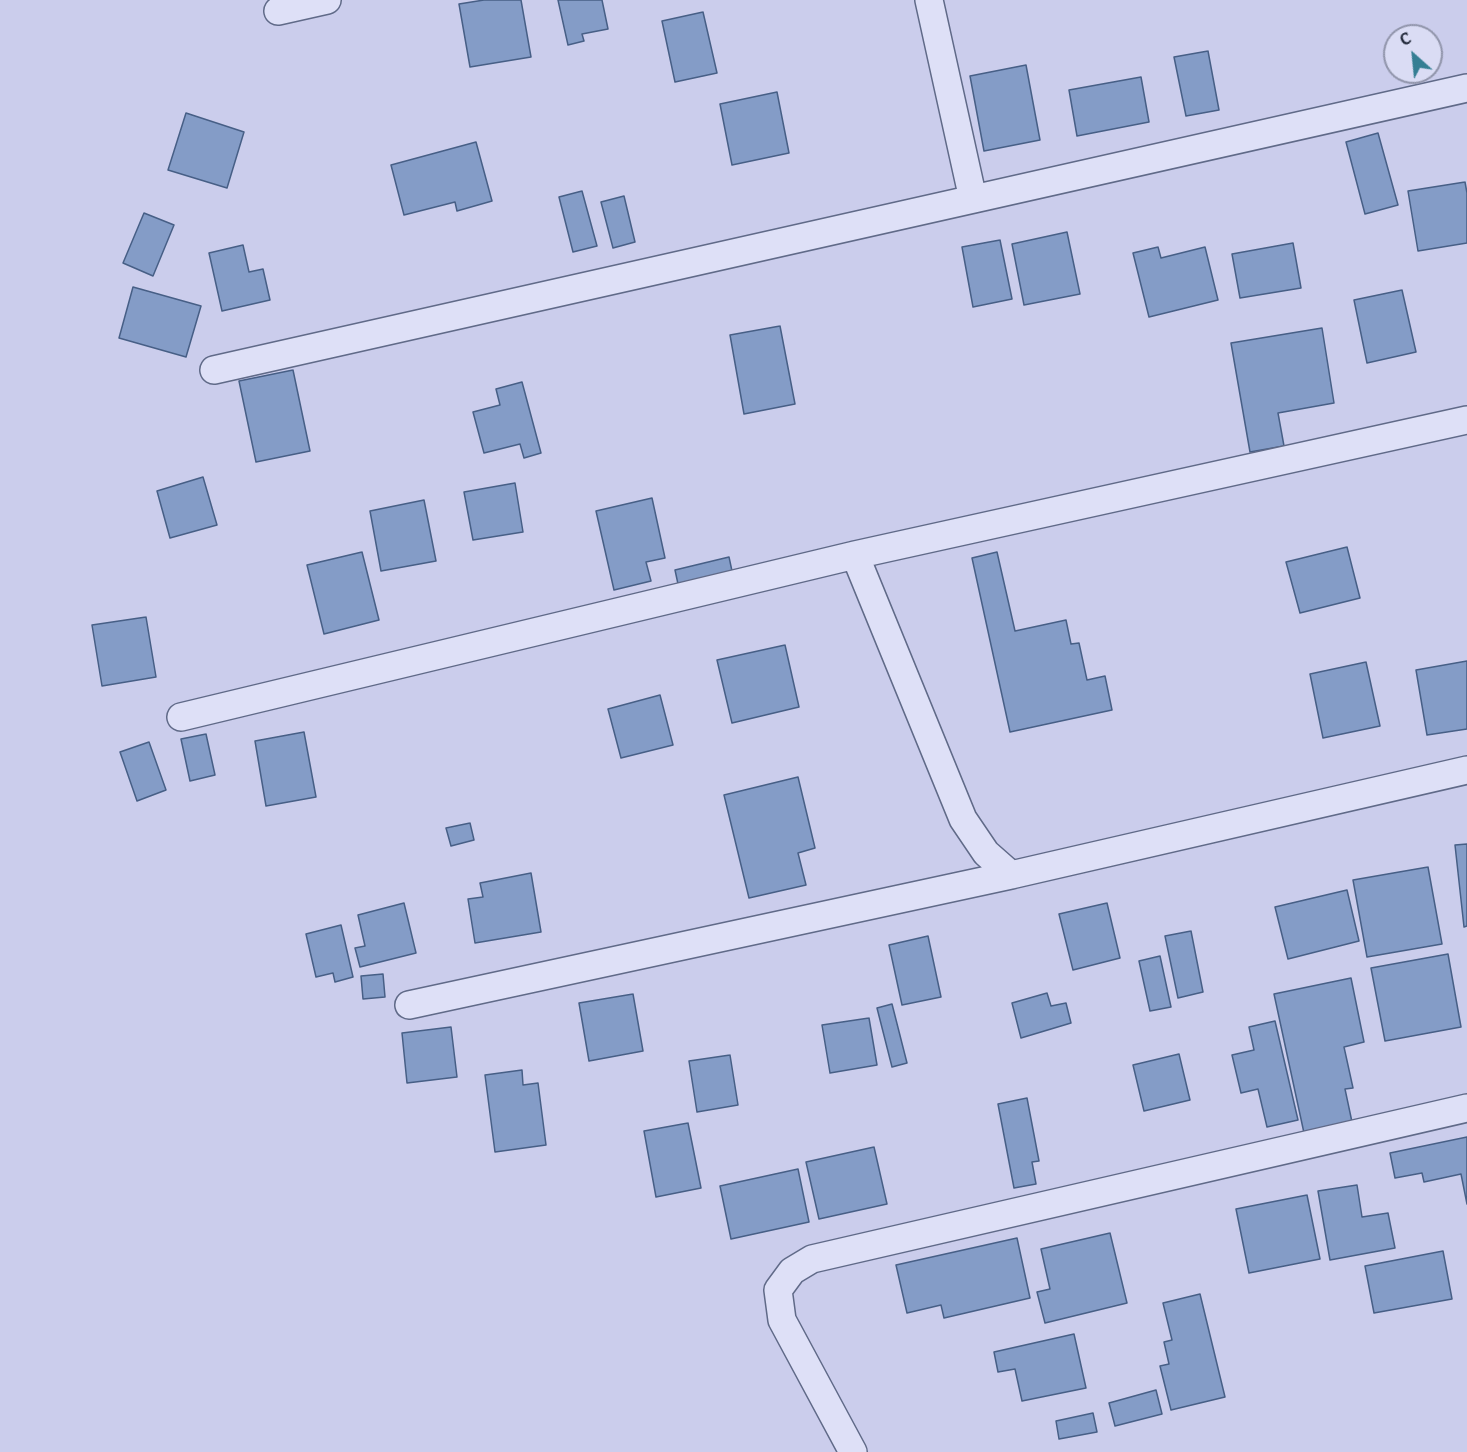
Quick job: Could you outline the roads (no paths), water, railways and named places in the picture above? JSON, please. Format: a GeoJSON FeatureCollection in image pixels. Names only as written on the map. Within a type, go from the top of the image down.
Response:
{"type":"FeatureCollection","features":[{"type":"Feature","properties":{"kind":"street"},"geometry":{"type":"LineString","coordinates":[[278,11],[327,0]]}},
{"type":"Feature","properties":{"kind":"street"},"geometry":{"type":"LineString","coordinates":[[929,0],[973,199]]}},
{"type":"Feature","properties":{"kind":"street"},"geometry":{"type":"LineString","coordinates":[[214,370],[1467,88]]}},
{"type":"Feature","properties":{"kind":"street"},"geometry":{"type":"LineString","coordinates":[[181,717],[855,555],[1467,420]]}},
{"type":"Feature","properties":{"kind":"street"},"geometry":{"type":"LineString","coordinates":[[855,555],[963,819],[986,853],[1011,875]]}},
{"type":"Feature","properties":{"kind":"street"},"geometry":{"type":"LineString","coordinates":[[409,1005],[1011,875],[1467,770]]}},
{"type":"Feature","properties":{"kind":"street"},"geometry":{"type":"LineString","coordinates":[[853,1452],[782,1320],[778,1290],[792,1271],[812,1259],[1467,1108]]}}]}
